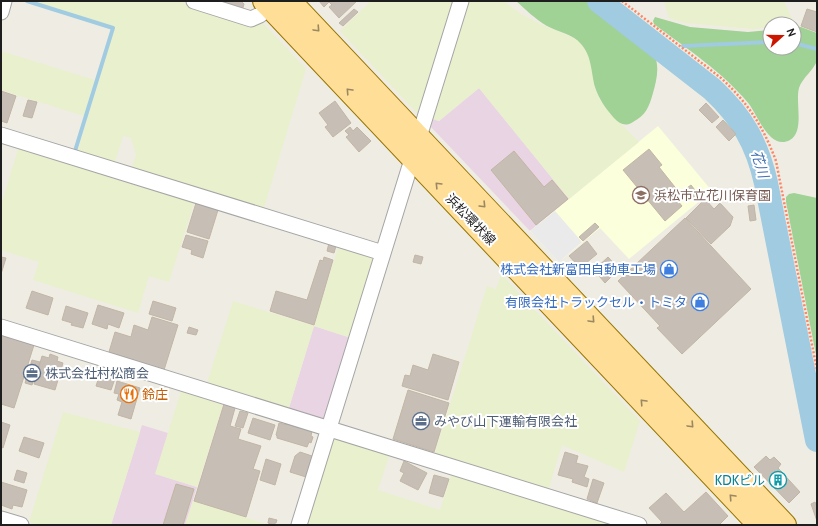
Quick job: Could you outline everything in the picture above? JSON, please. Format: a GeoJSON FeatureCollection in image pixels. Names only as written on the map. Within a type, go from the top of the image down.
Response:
{"type":"FeatureCollection","features":[{"type":"Feature","properties":{"kind":"main road","name":"浜松環状線"},"geometry":{"type":"LineString","coordinates":[[290,1],[785,525]]}},
{"type":"Feature","properties":{"kind":"main road","name":"浜松環状線"},"geometry":{"type":"LineString","coordinates":[[267,4],[759,525]]}},
{"type":"Feature","properties":{"kind":"street"},"geometry":{"type":"LineString","coordinates":[[1,12],[4,1]]}},
{"type":"Feature","properties":{"kind":"street"},"geometry":{"type":"LineString","coordinates":[[194,1],[251,19],[260,16],[267,4]]}},
{"type":"Feature","properties":{"kind":"street"},"geometry":{"type":"LineString","coordinates":[[299,525],[461,1]]}},
{"type":"Feature","properties":{"kind":"street"},"geometry":{"type":"LineString","coordinates":[[1,135],[383,253]]}},
{"type":"Feature","properties":{"kind":"street"},"geometry":{"type":"LineString","coordinates":[[1,327],[639,525]]}},
{"type":"Feature","properties":{"kind":"street"},"geometry":{"type":"LineString","coordinates":[[1,519],[21,525]]}},
{"type":"Feature","properties":{"kind":"path"},"geometry":{"type":"LineString","coordinates":[[622,1],[721,78],[749,107],[760,124],[776,161],[817,370]]}},
{"type":"Feature","properties":{"kind":"shaded area"},"geometry":{"type":"Polygon","coordinates":[[[34,1],[178,1],[245,23],[262,22],[306,69],[263,211],[131,170],[136,155],[131,138],[123,136],[114,165],[77,153],[115,27],[34,1]]]}},
{"type":"Feature","properties":{"kind":"shaded area"},"geometry":{"type":"Polygon","coordinates":[[[371,1],[453,1],[418,114],[340,31],[371,1]]]}},
{"type":"Feature","properties":{"kind":"shaded area"},"geometry":{"type":"Polygon","coordinates":[[[469,1],[503,1],[521,14],[580,42],[586,50],[590,60],[595,87],[600,100],[610,113],[639,142],[569,199],[479,88],[439,121],[433,119],[469,1]]]}},
{"type":"Feature","properties":{"kind":"shaded area"},"geometry":{"type":"Polygon","coordinates":[[[664,1],[784,1],[791,16],[762,16],[762,28],[753,29],[686,23],[669,18],[664,1]]]}},
{"type":"Feature","properties":{"kind":"shaded area"},"geometry":{"type":"Polygon","coordinates":[[[1,51],[95,80],[84,116],[1,90],[1,51]]]}},
{"type":"Feature","properties":{"kind":"shaded area"},"geometry":{"type":"Polygon","coordinates":[[[479,88],[569,199],[530,231],[431,127],[433,119],[439,121],[479,88]]]}},
{"type":"Feature","properties":{"kind":"shaded area","name":"浜松市立花川保育園"},"geometry":{"type":"Polygon","coordinates":[[[658,126],[712,191],[629,259],[600,228],[559,262],[530,231],[658,126]]]}},
{"type":"Feature","properties":{"kind":"shaded area"},"geometry":{"type":"Polygon","coordinates":[[[19,146],[195,200],[169,282],[149,276],[138,313],[33,280],[39,262],[1,250],[1,205],[19,146]]]}},
{"type":"Feature","properties":{"kind":"shaded area"},"geometry":{"type":"Polygon","coordinates":[[[555,211],[582,242],[559,262],[530,231],[555,211]]]}},
{"type":"Feature","properties":{"kind":"shaded area"},"geometry":{"type":"Polygon","coordinates":[[[339,245],[372,255],[375,260],[351,338],[314,326],[339,245]]]}},
{"type":"Feature","properties":{"kind":"shaded area"},"geometry":{"type":"Polygon","coordinates":[[[501,274],[640,421],[624,472],[562,445],[548,491],[434,456],[487,286],[496,289],[501,274]]]}},
{"type":"Feature","properties":{"kind":"shaded area"},"geometry":{"type":"Polygon","coordinates":[[[233,301],[314,326],[288,411],[206,386],[233,301]]]}},
{"type":"Feature","properties":{"kind":"shaded area"},"geometry":{"type":"Polygon","coordinates":[[[314,326],[351,338],[326,419],[321,421],[288,411],[314,326]]]}},
{"type":"Feature","properties":{"kind":"shaded area"},"geometry":{"type":"Polygon","coordinates":[[[182,388],[224,401],[197,487],[155,474],[182,388]]]}},
{"type":"Feature","properties":{"kind":"shaded area"},"geometry":{"type":"Polygon","coordinates":[[[63,412],[140,432],[111,525],[38,525],[29,522],[63,412]]]}},
{"type":"Feature","properties":{"kind":"shaded area"},"geometry":{"type":"Polygon","coordinates":[[[142,425],[168,433],[156,474],[197,487],[185,525],[111,525],[142,425]]]}},
{"type":"Feature","properties":{"kind":"shaded area"},"geometry":{"type":"Polygon","coordinates":[[[337,436],[390,453],[378,490],[440,510],[452,472],[623,525],[306,525],[332,439],[337,436]]]}},
{"type":"Feature","properties":{"kind":"shaded area"},"geometry":{"type":"Polygon","coordinates":[[[193,501],[269,525],[185,525],[193,501]]]}},
{"type":"Feature","properties":{"kind":"green space"},"geometry":{"type":"Polygon","coordinates":[[[516,1],[588,1],[651,50],[656,60],[657,76],[650,102],[644,113],[630,124],[623,124],[616,120],[599,96],[595,87],[589,59],[581,44],[570,35],[551,28],[543,23],[530,14],[516,1]]]}},
{"type":"Feature","properties":{"kind":"green space"},"geometry":{"type":"Polygon","coordinates":[[[655,17],[690,27],[748,32],[762,31],[762,56],[802,56],[802,27],[817,33],[817,60],[814,67],[799,88],[799,116],[795,136],[790,140],[783,142],[776,141],[771,137],[765,131],[749,104],[739,92],[704,61],[654,24],[653,21],[655,17]]]}},
{"type":"Feature","properties":{"kind":"green space"},"geometry":{"type":"Polygon","coordinates":[[[794,193],[817,198],[817,360],[786,202],[786,197],[789,194],[794,193]]]}},
{"type":"Feature","properties":{"kind":"building"},"geometry":{"type":"Polygon","coordinates":[[[212,1],[241,1],[244,4],[242,11],[212,1]]]}},
{"type":"Feature","properties":{"kind":"building"},"geometry":{"type":"Polygon","coordinates":[[[319,1],[357,1],[339,18],[329,7],[332,5],[329,2],[324,7],[319,1]]]}},
{"type":"Feature","properties":{"kind":"building"},"geometry":{"type":"Polygon","coordinates":[[[354,9],[358,12],[343,26],[339,23],[354,9]]]}},
{"type":"Feature","properties":{"kind":"building"},"geometry":{"type":"Polygon","coordinates":[[[807,9],[817,12],[817,32],[802,26],[807,9]]]}},
{"type":"Feature","properties":{"kind":"building"},"geometry":{"type":"Polygon","coordinates":[[[1,91],[16,96],[7,123],[1,121],[1,91]]]}},
{"type":"Feature","properties":{"kind":"building"},"geometry":{"type":"Polygon","coordinates":[[[28,100],[37,102],[32,118],[23,116],[28,100]]]}},
{"type":"Feature","properties":{"kind":"building"},"geometry":{"type":"Polygon","coordinates":[[[335,101],[351,123],[333,137],[325,127],[328,125],[319,113],[335,101]]]}},
{"type":"Feature","properties":{"kind":"building"},"geometry":{"type":"Polygon","coordinates":[[[706,103],[719,117],[712,123],[699,110],[706,103]]]}},
{"type":"Feature","properties":{"kind":"building"},"geometry":{"type":"Polygon","coordinates":[[[723,120],[736,134],[729,141],[716,127],[723,120]]]}},
{"type":"Feature","properties":{"kind":"building"},"geometry":{"type":"Polygon","coordinates":[[[350,127],[353,131],[357,127],[371,141],[359,152],[346,137],[349,135],[345,131],[350,127]]]}},
{"type":"Feature","properties":{"kind":"building"},"geometry":{"type":"Polygon","coordinates":[[[649,149],[662,165],[659,167],[682,196],[677,200],[682,206],[665,221],[623,170],[649,149]]]}},
{"type":"Feature","properties":{"kind":"building"},"geometry":{"type":"Polygon","coordinates":[[[514,151],[544,187],[552,180],[568,199],[536,225],[491,170],[514,151]]]}},
{"type":"Feature","properties":{"kind":"building"},"geometry":{"type":"Polygon","coordinates":[[[691,185],[698,194],[690,200],[683,191],[691,185]]]}},
{"type":"Feature","properties":{"kind":"building"},"geometry":{"type":"Polygon","coordinates":[[[705,199],[714,209],[720,203],[733,217],[730,226],[711,244],[686,218],[705,199]]]}},
{"type":"Feature","properties":{"kind":"building"},"geometry":{"type":"Polygon","coordinates":[[[196,203],[218,210],[209,239],[187,232],[196,203]]]}},
{"type":"Feature","properties":{"kind":"building"},"geometry":{"type":"Polygon","coordinates":[[[754,205],[756,220],[750,221],[748,206],[754,205]]]}},
{"type":"Feature","properties":{"kind":"building"},"geometry":{"type":"Polygon","coordinates":[[[685,218],[751,289],[682,354],[657,328],[660,326],[618,281],[685,218]]]}},
{"type":"Feature","properties":{"kind":"building"},"geometry":{"type":"Polygon","coordinates":[[[595,223],[599,227],[583,241],[579,237],[595,223]]]}},
{"type":"Feature","properties":{"kind":"building"},"geometry":{"type":"Polygon","coordinates":[[[186,235],[208,241],[203,258],[191,254],[192,250],[182,247],[186,235]]]}},
{"type":"Feature","properties":{"kind":"building"},"geometry":{"type":"Polygon","coordinates":[[[587,241],[597,254],[580,268],[569,256],[587,241]]]}},
{"type":"Feature","properties":{"kind":"building"},"geometry":{"type":"Polygon","coordinates":[[[329,243],[336,246],[334,253],[327,251],[329,243]]]}},
{"type":"Feature","properties":{"kind":"building"},"geometry":{"type":"Polygon","coordinates":[[[415,255],[423,257],[421,264],[413,262],[415,255]]]}},
{"type":"Feature","properties":{"kind":"building"},"geometry":{"type":"Polygon","coordinates":[[[1,257],[6,258],[1,274],[1,257]]]}},
{"type":"Feature","properties":{"kind":"building"},"geometry":{"type":"Polygon","coordinates":[[[324,257],[333,260],[314,325],[270,311],[276,291],[307,300],[320,260],[323,261],[324,257]]]}},
{"type":"Feature","properties":{"kind":"building"},"geometry":{"type":"Polygon","coordinates":[[[608,257],[619,269],[605,283],[594,270],[608,257]]]}},
{"type":"Feature","properties":{"kind":"building"},"geometry":{"type":"Polygon","coordinates":[[[32,291],[53,298],[48,315],[26,308],[32,291]]]}},
{"type":"Feature","properties":{"kind":"building"},"geometry":{"type":"Polygon","coordinates":[[[153,301],[176,308],[172,321],[149,314],[153,301]]]}},
{"type":"Feature","properties":{"kind":"building"},"geometry":{"type":"Polygon","coordinates":[[[98,305],[124,313],[119,328],[108,324],[107,329],[92,324],[98,305]]]}},
{"type":"Feature","properties":{"kind":"building"},"geometry":{"type":"Polygon","coordinates":[[[66,306],[88,313],[83,328],[71,325],[72,323],[62,320],[66,306]]]}},
{"type":"Feature","properties":{"kind":"building"},"geometry":{"type":"Polygon","coordinates":[[[152,317],[178,325],[164,370],[109,352],[115,332],[131,337],[134,325],[148,330],[152,317]]]}},
{"type":"Feature","properties":{"kind":"building"},"geometry":{"type":"Polygon","coordinates":[[[189,327],[198,330],[196,335],[187,333],[189,327]]]}},
{"type":"Feature","properties":{"kind":"building"},"geometry":{"type":"Polygon","coordinates":[[[1,335],[34,345],[14,408],[1,404],[1,335]]]}},
{"type":"Feature","properties":{"kind":"building"},"geometry":{"type":"Polygon","coordinates":[[[50,354],[58,357],[57,361],[63,363],[55,390],[34,384],[42,356],[49,358],[50,354]]]}},
{"type":"Feature","properties":{"kind":"building"},"geometry":{"type":"Polygon","coordinates":[[[433,354],[459,362],[448,400],[402,386],[405,375],[410,376],[413,365],[428,370],[433,354]]]}},
{"type":"Feature","properties":{"kind":"building"},"geometry":{"type":"Polygon","coordinates":[[[32,360],[40,362],[32,385],[25,383],[32,360]]]}},
{"type":"Feature","properties":{"kind":"building"},"geometry":{"type":"Polygon","coordinates":[[[102,368],[117,373],[111,390],[96,386],[102,368]]]}},
{"type":"Feature","properties":{"kind":"building"},"geometry":{"type":"Polygon","coordinates":[[[117,381],[140,388],[131,419],[118,415],[122,402],[117,400],[119,394],[114,393],[117,381]]]}},
{"type":"Feature","properties":{"kind":"building"},"geometry":{"type":"Polygon","coordinates":[[[408,390],[449,403],[434,452],[393,439],[408,390]]]}},
{"type":"Feature","properties":{"kind":"building"},"geometry":{"type":"Polygon","coordinates":[[[224,404],[235,408],[230,426],[241,429],[238,439],[261,446],[253,469],[260,471],[246,517],[194,501],[224,404]]]}},
{"type":"Feature","properties":{"kind":"building"},"geometry":{"type":"Polygon","coordinates":[[[240,411],[248,413],[243,428],[235,426],[240,411]]]}},
{"type":"Feature","properties":{"kind":"building"},"geometry":{"type":"Polygon","coordinates":[[[253,418],[275,425],[270,440],[248,433],[253,418]]]}},
{"type":"Feature","properties":{"kind":"building"},"geometry":{"type":"Polygon","coordinates":[[[1,422],[10,425],[3,448],[1,447],[1,422]]]}},
{"type":"Feature","properties":{"kind":"building"},"geometry":{"type":"Polygon","coordinates":[[[279,423],[312,431],[311,436],[313,437],[311,443],[309,442],[307,447],[277,438],[276,435],[279,423]]]}},
{"type":"Feature","properties":{"kind":"building"},"geometry":{"type":"Polygon","coordinates":[[[24,437],[44,443],[39,458],[19,451],[24,437]]]}},
{"type":"Feature","properties":{"kind":"building"},"geometry":{"type":"Polygon","coordinates":[[[300,452],[312,456],[306,477],[290,472],[295,456],[300,452]]]}},
{"type":"Feature","properties":{"kind":"building"},"geometry":{"type":"Polygon","coordinates":[[[565,452],[578,456],[576,463],[588,466],[584,477],[589,479],[587,487],[572,482],[573,479],[558,475],[565,452]]]}},
{"type":"Feature","properties":{"kind":"building","name":"KDKビル"},"geometry":{"type":"Polygon","coordinates":[[[766,456],[770,460],[774,457],[781,464],[778,468],[800,492],[789,503],[754,467],[766,456]]]}},
{"type":"Feature","properties":{"kind":"building"},"geometry":{"type":"Polygon","coordinates":[[[266,459],[281,464],[275,485],[260,480],[266,459]]]}},
{"type":"Feature","properties":{"kind":"building"},"geometry":{"type":"Polygon","coordinates":[[[404,461],[427,473],[418,490],[400,481],[404,473],[400,471],[404,461]]]}},
{"type":"Feature","properties":{"kind":"building"},"geometry":{"type":"Polygon","coordinates":[[[17,470],[27,473],[24,483],[14,480],[17,470]]]}},
{"type":"Feature","properties":{"kind":"building"},"geometry":{"type":"Polygon","coordinates":[[[434,475],[449,479],[443,497],[429,493],[434,475]]]}},
{"type":"Feature","properties":{"kind":"building"},"geometry":{"type":"Polygon","coordinates":[[[593,479],[604,483],[597,503],[587,499],[593,479]]]}},
{"type":"Feature","properties":{"kind":"building"},"geometry":{"type":"Polygon","coordinates":[[[1,482],[27,490],[22,507],[13,505],[12,509],[1,505],[1,482]]]}},
{"type":"Feature","properties":{"kind":"building"},"geometry":{"type":"Polygon","coordinates":[[[176,484],[194,489],[183,525],[163,525],[176,484]]]}},
{"type":"Feature","properties":{"kind":"building"},"geometry":{"type":"Polygon","coordinates":[[[706,492],[728,516],[719,525],[659,525],[662,522],[649,508],[666,493],[684,512],[706,492]]]}},
{"type":"Feature","properties":{"kind":"building"},"geometry":{"type":"Polygon","coordinates":[[[815,502],[817,507],[817,521],[811,504],[815,502]]]}},
{"type":"Feature","properties":{"kind":"building"},"geometry":{"type":"Polygon","coordinates":[[[269,518],[277,520],[274,525],[268,523],[269,518]]]}},
{"type":"Feature","properties":{"kind":"waterway"},"geometry":{"type":"LineString","coordinates":[[27,1],[113,28],[75,151]]}},
{"type":"Feature","properties":{"kind":"waterway","name":"花川"},"geometry":{"type":"LineString","coordinates":[[599,1],[723,99],[740,120],[753,143],[766,183],[817,440]]}},
{"type":"Feature","properties":{"kind":"waterway"},"geometry":{"type":"LineString","coordinates":[[683,46],[762,42]]}},
{"type":"Feature","properties":{"kind":"waterway"},"geometry":{"type":"LineString","coordinates":[[802,45],[817,49]]}},
{"type":"Feature","properties":{"kind":"waterway","name":"花川"},"geometry":{"type":"LineString","coordinates":[[658,47],[667,47]]}},
{"type":"Feature","properties":{"kind":"place","name":"浜松市立花川保育園"},"geometry":{"type":"Point","coordinates":[641,195]}},
{"type":"Feature","properties":{"kind":"place","name":"株式会社新富田自動車工場"},"geometry":{"type":"Point","coordinates":[669,269]}},
{"type":"Feature","properties":{"kind":"place","name":"有限会社トラックセル・トミタ"},"geometry":{"type":"Point","coordinates":[700,302]}},
{"type":"Feature","properties":{"kind":"place","name":"株式会社村松商会"},"geometry":{"type":"Point","coordinates":[32,373]}},
{"type":"Feature","properties":{"kind":"place","name":"鈴庄"},"geometry":{"type":"Point","coordinates":[129,394]}},
{"type":"Feature","properties":{"kind":"place","name":"みやび山下運輸有限会社"},"geometry":{"type":"Point","coordinates":[421,421]}},
{"type":"Feature","properties":{"kind":"place","name":"KDKビル"},"geometry":{"type":"Point","coordinates":[778,480]}}]}
